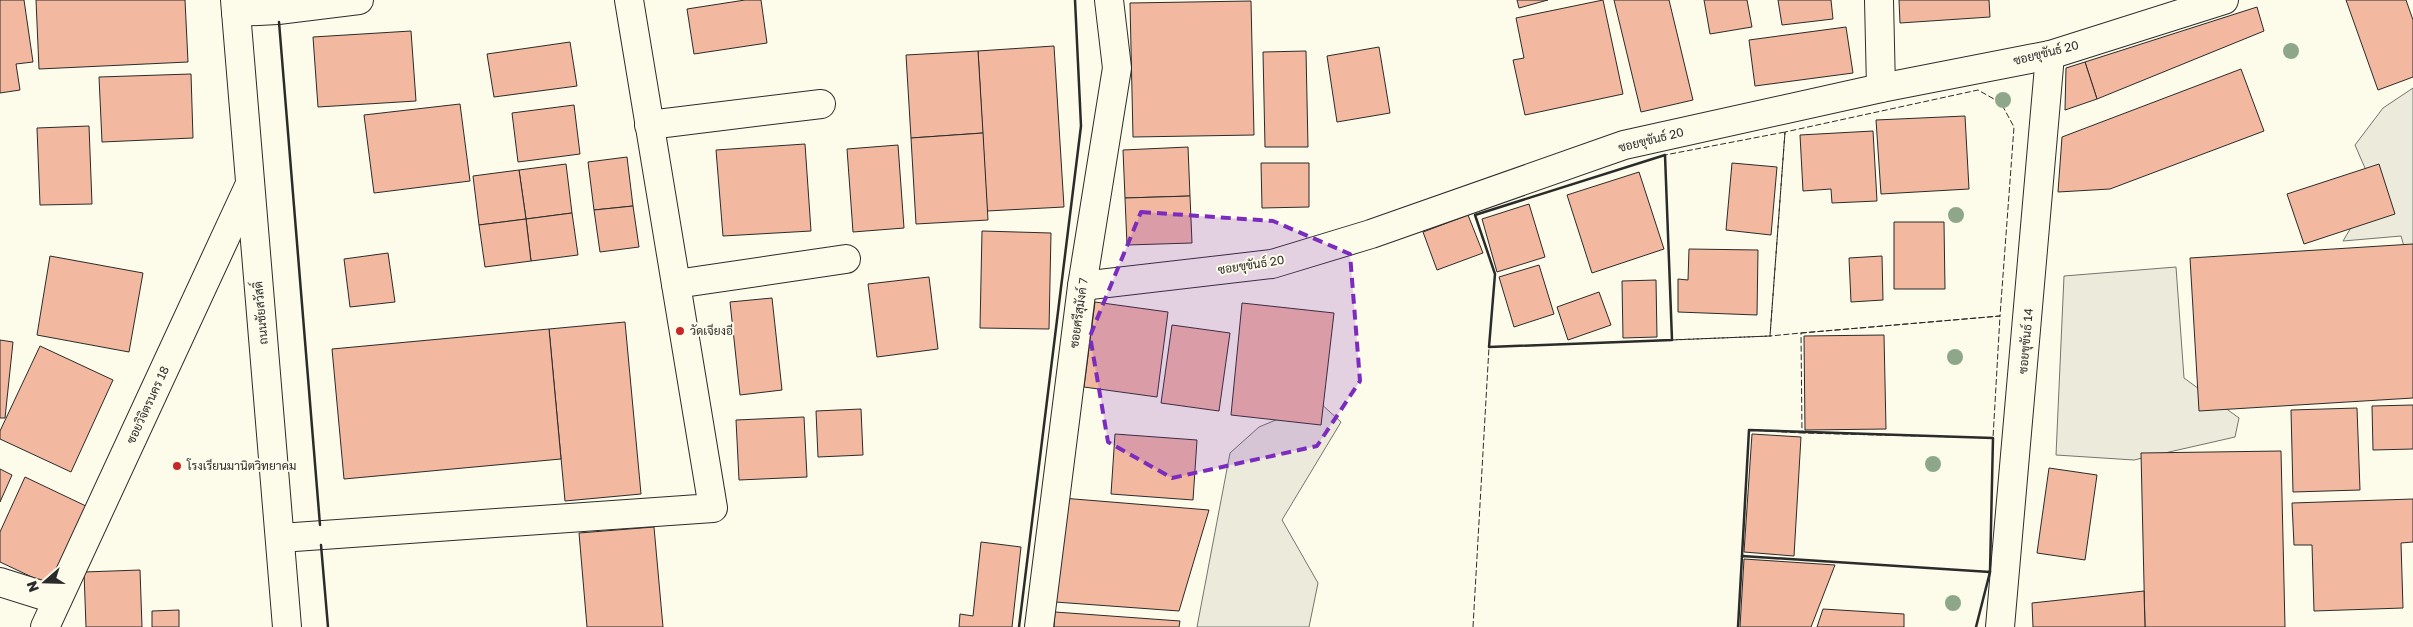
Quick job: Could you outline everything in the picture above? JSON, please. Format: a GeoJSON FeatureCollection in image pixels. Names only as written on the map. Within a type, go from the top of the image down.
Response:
{"type":"FeatureCollection","features":[{"type":"Feature","properties":{"kind":"street"},"geometry":{"type":"LineString","coordinates":[[236,6],[278,10],[359,0]]}},
{"type":"Feature","properties":{"kind":"street"},"geometry":{"type":"LineString","coordinates":[[280,538],[712,508],[629,0]]}},
{"type":"Feature","properties":{"kind":"street","name":"ซอยศรีสุมังค์ 7"},"geometry":{"type":"LineString","coordinates":[[1039,627],[1082,286],[1117,68],[1109,0]]}},
{"type":"Feature","properties":{"kind":"street"},"geometry":{"type":"LineString","coordinates":[[1879,0],[1881,88]]}},
{"type":"Feature","properties":{"kind":"street","name":"ซอยขุขันธ์ 20"},"geometry":{"type":"LineString","coordinates":[[1082,286],[1272,264],[1371,234],[1624,145],[1881,88],[2050,55],[2224,0]]}},
{"type":"Feature","properties":{"kind":"street","name":"ถนนชัยสวัสดิ์"},"geometry":{"type":"LineString","coordinates":[[236,6],[287,627]]}},
{"type":"Feature","properties":{"kind":"street","name":"ซอยขุขันธ์ 14"},"geometry":{"type":"LineString","coordinates":[[2000,627],[2050,55]]}},
{"type":"Feature","properties":{"kind":"street"},"geometry":{"type":"LineString","coordinates":[[649,125],[821,104]]}},
{"type":"Feature","properties":{"kind":"street","name":"ซอยวิจิตรนคร 18"},"geometry":{"type":"LineString","coordinates":[[45,627],[251,182]]}},
{"type":"Feature","properties":{"kind":"street"},"geometry":{"type":"LineString","coordinates":[[676,284],[846,259]]}},
{"type":"Feature","properties":{"kind":"street"},"geometry":{"type":"LineString","coordinates":[[0,582],[58,600]]}},
{"type":"Feature","properties":{"kind":"highlighted area"},"geometry":{"type":"Polygon","coordinates":[[[1141,212],[1273,221],[1350,254],[1360,381],[1317,446],[1172,478],[1108,442],[1090,336],[1141,212]]]}},
{"type":"Feature","properties":{"kind":"shaded area"},"geometry":{"type":"Polygon","coordinates":[[[2413,88],[2413,277],[2401,236],[2343,241],[2374,189],[2355,145],[2383,108],[2413,88]]]}},
{"type":"Feature","properties":{"kind":"shaded area"},"geometry":{"type":"Polygon","coordinates":[[[2176,267],[2184,378],[2239,418],[2235,437],[2134,460],[2056,455],[2064,276],[2176,267]]]}},
{"type":"Feature","properties":{"kind":"shaded area"},"geometry":{"type":"Polygon","coordinates":[[[1319,402],[1341,422],[1282,520],[1318,583],[1309,627],[1197,627],[1230,453],[1259,427],[1319,402]]]}},
{"type":"Feature","properties":{"kind":"building"},"geometry":{"type":"Polygon","coordinates":[[[0,0],[24,0],[33,62],[16,64],[20,90],[0,93],[0,0]]]}},
{"type":"Feature","properties":{"kind":"building"},"geometry":{"type":"Polygon","coordinates":[[[36,0],[185,0],[188,62],[39,69],[36,0]]]}},
{"type":"Feature","properties":{"kind":"building"},"geometry":{"type":"Polygon","coordinates":[[[745,0],[761,0],[767,43],[694,54],[687,9],[745,0]]]}},
{"type":"Feature","properties":{"kind":"building"},"geometry":{"type":"Polygon","coordinates":[[[1517,0],[1548,0],[1519,8],[1517,0]]]}},
{"type":"Feature","properties":{"kind":"building"},"geometry":{"type":"Polygon","coordinates":[[[1603,0],[1623,94],[1525,115],[1513,60],[1524,58],[1516,18],[1603,0]]]}},
{"type":"Feature","properties":{"kind":"building"},"geometry":{"type":"Polygon","coordinates":[[[1614,0],[1669,0],[1693,100],[1641,112],[1614,0]]]}},
{"type":"Feature","properties":{"kind":"building"},"geometry":{"type":"Polygon","coordinates":[[[1704,0],[1747,0],[1752,27],[1710,34],[1704,0]]]}},
{"type":"Feature","properties":{"kind":"building"},"geometry":{"type":"Polygon","coordinates":[[[1778,0],[1831,0],[1833,19],[1782,25],[1778,0]]]}},
{"type":"Feature","properties":{"kind":"building"},"geometry":{"type":"Polygon","coordinates":[[[1899,0],[1989,0],[1990,17],[1900,23],[1899,0]]]}},
{"type":"Feature","properties":{"kind":"building"},"geometry":{"type":"Polygon","coordinates":[[[2346,0],[2406,0],[2413,20],[2413,77],[2378,90],[2346,0]]]}},
{"type":"Feature","properties":{"kind":"building"},"geometry":{"type":"Polygon","coordinates":[[[1251,1],[1254,135],[1133,137],[1130,3],[1251,1]]]}},
{"type":"Feature","properties":{"kind":"building"},"geometry":{"type":"Polygon","coordinates":[[[2257,7],[2264,31],[2097,99],[2085,62],[2257,7]]]}},
{"type":"Feature","properties":{"kind":"building"},"geometry":{"type":"Polygon","coordinates":[[[1846,27],[1853,73],[1755,86],[1749,40],[1846,27]]]}},
{"type":"Feature","properties":{"kind":"building"},"geometry":{"type":"Polygon","coordinates":[[[411,31],[416,101],[318,107],[313,37],[411,31]]]}},
{"type":"Feature","properties":{"kind":"building"},"geometry":{"type":"Polygon","coordinates":[[[570,42],[577,86],[494,97],[487,54],[570,42]]]}},
{"type":"Feature","properties":{"kind":"building"},"geometry":{"type":"Polygon","coordinates":[[[1054,46],[1064,207],[987,211],[978,51],[1054,46]]]}},
{"type":"Feature","properties":{"kind":"building"},"geometry":{"type":"Polygon","coordinates":[[[1379,47],[1390,113],[1337,122],[1327,56],[1379,47]]]}},
{"type":"Feature","properties":{"kind":"building"},"geometry":{"type":"Polygon","coordinates":[[[978,51],[983,133],[911,138],[906,55],[978,51]]]}},
{"type":"Feature","properties":{"kind":"building"},"geometry":{"type":"Polygon","coordinates":[[[1306,51],[1308,147],[1265,147],[1263,52],[1306,51]]]}},
{"type":"Feature","properties":{"kind":"building"},"geometry":{"type":"Polygon","coordinates":[[[2085,62],[2097,99],[2065,110],[2066,68],[2085,62]]]}},
{"type":"Feature","properties":{"kind":"building"},"geometry":{"type":"Polygon","coordinates":[[[2241,69],[2264,131],[2110,189],[2058,192],[2062,137],[2241,69]]]}},
{"type":"Feature","properties":{"kind":"building"},"geometry":{"type":"Polygon","coordinates":[[[191,74],[193,138],[102,142],[99,77],[191,74]]]}},
{"type":"Feature","properties":{"kind":"building"},"geometry":{"type":"Polygon","coordinates":[[[460,104],[470,181],[374,193],[364,115],[460,104]]]}},
{"type":"Feature","properties":{"kind":"building"},"geometry":{"type":"Polygon","coordinates":[[[574,105],[580,154],[518,162],[512,113],[574,105]]]}},
{"type":"Feature","properties":{"kind":"building"},"geometry":{"type":"Polygon","coordinates":[[[1965,116],[1969,189],[1881,194],[1876,120],[1965,116]]]}},
{"type":"Feature","properties":{"kind":"building"},"geometry":{"type":"Polygon","coordinates":[[[89,126],[92,204],[40,205],[37,128],[89,126]]]}},
{"type":"Feature","properties":{"kind":"building"},"geometry":{"type":"Polygon","coordinates":[[[1873,131],[1877,201],[1832,203],[1831,189],[1803,191],[1800,135],[1873,131]]]}},
{"type":"Feature","properties":{"kind":"building"},"geometry":{"type":"Polygon","coordinates":[[[983,133],[988,220],[916,224],[911,138],[983,133]]]}},
{"type":"Feature","properties":{"kind":"building"},"geometry":{"type":"Polygon","coordinates":[[[805,144],[811,231],[723,236],[716,150],[805,144]]]}},
{"type":"Feature","properties":{"kind":"building"},"geometry":{"type":"Polygon","coordinates":[[[898,145],[904,228],[853,232],[847,149],[898,145]]]}},
{"type":"Feature","properties":{"kind":"building"},"geometry":{"type":"Polygon","coordinates":[[[1188,147],[1190,196],[1125,198],[1123,150],[1188,147]]]}},
{"type":"Feature","properties":{"kind":"building"},"geometry":{"type":"Polygon","coordinates":[[[627,157],[633,206],[594,210],[588,162],[627,157]]]}},
{"type":"Feature","properties":{"kind":"building"},"geometry":{"type":"Polygon","coordinates":[[[1261,163],[1309,163],[1309,207],[1262,208],[1261,163]]]}},
{"type":"Feature","properties":{"kind":"building"},"geometry":{"type":"Polygon","coordinates":[[[1732,163],[1777,167],[1771,235],[1726,230],[1732,163]]]}},
{"type":"Feature","properties":{"kind":"building"},"geometry":{"type":"Polygon","coordinates":[[[566,164],[572,213],[526,219],[519,170],[566,164]]]}},
{"type":"Feature","properties":{"kind":"building"},"geometry":{"type":"Polygon","coordinates":[[[2379,164],[2395,214],[2304,244],[2287,194],[2379,164]]]}},
{"type":"Feature","properties":{"kind":"building"},"geometry":{"type":"Polygon","coordinates":[[[519,170],[526,219],[479,225],[473,176],[519,170]]]}},
{"type":"Feature","properties":{"kind":"building"},"geometry":{"type":"Polygon","coordinates":[[[1639,172],[1664,249],[1592,273],[1567,195],[1639,172]]]}},
{"type":"Feature","properties":{"kind":"building"},"geometry":{"type":"Polygon","coordinates":[[[1190,196],[1192,243],[1127,245],[1125,198],[1190,196]]]}},
{"type":"Feature","properties":{"kind":"building"},"geometry":{"type":"Polygon","coordinates":[[[1529,204],[1545,257],[1497,272],[1482,219],[1529,204]]]}},
{"type":"Feature","properties":{"kind":"building"},"geometry":{"type":"Polygon","coordinates":[[[633,206],[639,247],[600,252],[594,210],[633,206]]]}},
{"type":"Feature","properties":{"kind":"building"},"geometry":{"type":"Polygon","coordinates":[[[572,213],[578,255],[531,261],[526,219],[572,213]]]}},
{"type":"Feature","properties":{"kind":"building"},"geometry":{"type":"Polygon","coordinates":[[[1468,215],[1483,253],[1437,270],[1423,232],[1468,215]]]}},
{"type":"Feature","properties":{"kind":"building"},"geometry":{"type":"Polygon","coordinates":[[[526,219],[531,261],[485,267],[479,225],[526,219]]]}},
{"type":"Feature","properties":{"kind":"building"},"geometry":{"type":"Polygon","coordinates":[[[1894,222],[1944,222],[1945,289],[1894,289],[1894,222]]]}},
{"type":"Feature","properties":{"kind":"building"},"geometry":{"type":"Polygon","coordinates":[[[982,231],[1051,233],[1049,329],[980,328],[982,231]]]}},
{"type":"Feature","properties":{"kind":"building"},"geometry":{"type":"Polygon","coordinates":[[[2413,244],[2413,398],[2199,411],[2190,258],[2413,244]]]}},
{"type":"Feature","properties":{"kind":"building"},"geometry":{"type":"Polygon","coordinates":[[[1689,249],[1758,250],[1757,315],[1678,312],[1678,279],[1688,280],[1689,249]]]}},
{"type":"Feature","properties":{"kind":"building"},"geometry":{"type":"Polygon","coordinates":[[[388,253],[395,302],[350,307],[344,259],[388,253]]]}},
{"type":"Feature","properties":{"kind":"building"},"geometry":{"type":"Polygon","coordinates":[[[50,256],[143,273],[129,352],[37,335],[50,256]]]}},
{"type":"Feature","properties":{"kind":"building"},"geometry":{"type":"Polygon","coordinates":[[[1882,256],[1883,300],[1851,302],[1849,258],[1882,256]]]}},
{"type":"Feature","properties":{"kind":"building"},"geometry":{"type":"Polygon","coordinates":[[[1539,265],[1554,314],[1514,327],[1499,277],[1539,265]]]}},
{"type":"Feature","properties":{"kind":"building"},"geometry":{"type":"Polygon","coordinates":[[[929,277],[938,349],[877,357],[868,284],[929,277]]]}},
{"type":"Feature","properties":{"kind":"building"},"geometry":{"type":"Polygon","coordinates":[[[1656,280],[1657,337],[1623,338],[1622,281],[1656,280]]]}},
{"type":"Feature","properties":{"kind":"building"},"geometry":{"type":"Polygon","coordinates":[[[1599,292],[1611,325],[1568,340],[1557,307],[1599,292]]]}},
{"type":"Feature","properties":{"kind":"building"},"geometry":{"type":"Polygon","coordinates":[[[772,298],[782,390],[740,395],[730,302],[772,298]]]}},
{"type":"Feature","properties":{"kind":"building"},"geometry":{"type":"Polygon","coordinates":[[[1095,302],[1168,312],[1157,397],[1084,387],[1095,302]]]}},
{"type":"Feature","properties":{"kind":"building"},"geometry":{"type":"Polygon","coordinates":[[[1242,303],[1334,313],[1321,425],[1231,415],[1242,303]]]}},
{"type":"Feature","properties":{"kind":"building"},"geometry":{"type":"Polygon","coordinates":[[[625,322],[641,494],[565,501],[549,329],[625,322]]]}},
{"type":"Feature","properties":{"kind":"building"},"geometry":{"type":"Polygon","coordinates":[[[1172,325],[1230,333],[1219,411],[1161,403],[1172,325]]]}},
{"type":"Feature","properties":{"kind":"building"},"geometry":{"type":"Polygon","coordinates":[[[549,329],[561,459],[344,479],[332,349],[549,329]]]}},
{"type":"Feature","properties":{"kind":"building"},"geometry":{"type":"Polygon","coordinates":[[[1884,335],[1886,429],[1805,430],[1804,336],[1884,335]]]}},
{"type":"Feature","properties":{"kind":"building"},"geometry":{"type":"Polygon","coordinates":[[[0,340],[13,342],[5,418],[0,418],[0,340]]]}},
{"type":"Feature","properties":{"kind":"building"},"geometry":{"type":"Polygon","coordinates":[[[40,346],[113,380],[71,472],[0,439],[0,431],[40,346]]]}},
{"type":"Feature","properties":{"kind":"building"},"geometry":{"type":"Polygon","coordinates":[[[2413,405],[2413,449],[2373,450],[2372,406],[2413,405]]]}},
{"type":"Feature","properties":{"kind":"building"},"geometry":{"type":"Polygon","coordinates":[[[2357,408],[2360,490],[2293,492],[2291,410],[2357,408]]]}},
{"type":"Feature","properties":{"kind":"building"},"geometry":{"type":"Polygon","coordinates":[[[861,409],[863,455],[818,457],[816,411],[861,409]]]}},
{"type":"Feature","properties":{"kind":"building"},"geometry":{"type":"Polygon","coordinates":[[[804,417],[807,477],[739,480],[736,420],[804,417]]]}},
{"type":"Feature","properties":{"kind":"building"},"geometry":{"type":"Polygon","coordinates":[[[1115,434],[1197,440],[1193,500],[1111,494],[1115,434]]]}},
{"type":"Feature","properties":{"kind":"building"},"geometry":{"type":"Polygon","coordinates":[[[1752,434],[1801,437],[1794,556],[1744,552],[1752,434]]]}},
{"type":"Feature","properties":{"kind":"building"},"geometry":{"type":"Polygon","coordinates":[[[2281,451],[2285,627],[2145,627],[2141,453],[2281,451]]]}},
{"type":"Feature","properties":{"kind":"building"},"geometry":{"type":"Polygon","coordinates":[[[2049,468],[2097,475],[2085,560],[2037,553],[2049,468]]]}},
{"type":"Feature","properties":{"kind":"building"},"geometry":{"type":"Polygon","coordinates":[[[0,469],[12,475],[0,502],[0,469]]]}},
{"type":"Feature","properties":{"kind":"building"},"geometry":{"type":"Polygon","coordinates":[[[25,477],[88,507],[51,586],[0,562],[0,532],[25,477]]]}},
{"type":"Feature","properties":{"kind":"building"},"geometry":{"type":"Polygon","coordinates":[[[1062,498],[1209,510],[1179,611],[1055,602],[1062,498]]]}},
{"type":"Feature","properties":{"kind":"building"},"geometry":{"type":"Polygon","coordinates":[[[2413,499],[2413,542],[2401,543],[2403,608],[2314,611],[2312,545],[2294,545],[2292,503],[2413,499]]]}},
{"type":"Feature","properties":{"kind":"building"},"geometry":{"type":"Polygon","coordinates":[[[654,527],[663,627],[587,627],[579,533],[654,527]]]}},
{"type":"Feature","properties":{"kind":"building"},"geometry":{"type":"Polygon","coordinates":[[[981,542],[1021,547],[1012,627],[959,627],[960,614],[973,616],[981,542]]]}},
{"type":"Feature","properties":{"kind":"building"},"geometry":{"type":"Polygon","coordinates":[[[1744,559],[1835,565],[1811,627],[1740,627],[1744,559]]]}},
{"type":"Feature","properties":{"kind":"building"},"geometry":{"type":"Polygon","coordinates":[[[140,570],[142,627],[86,627],[84,572],[140,570]]]}},
{"type":"Feature","properties":{"kind":"building"},"geometry":{"type":"Polygon","coordinates":[[[2144,591],[2145,627],[2033,627],[2032,603],[2144,591]]]}},
{"type":"Feature","properties":{"kind":"building"},"geometry":{"type":"Polygon","coordinates":[[[1823,609],[1904,614],[1904,627],[1817,627],[1823,609]]]}},
{"type":"Feature","properties":{"kind":"building"},"geometry":{"type":"Polygon","coordinates":[[[179,610],[179,627],[152,627],[152,611],[179,610]]]}},
{"type":"Feature","properties":{"kind":"building"},"geometry":{"type":"Polygon","coordinates":[[[1055,612],[1180,621],[1179,627],[1054,627],[1055,612]]]}},
{"type":"Feature","properties":{"kind":"fence"},"geometry":{"type":"LineString","coordinates":[[1801,333],[1802,433],[1993,438],[2000,316],[1801,333],[1770,336],[1785,132],[1978,90],[2001,103],[2014,127],[2000,316],[1801,333]]}},
{"type":"Feature","properties":{"kind":"fence"},"geometry":{"type":"LineString","coordinates":[[1785,132],[1770,336],[1672,340],[1665,155],[1785,132]]}},
{"type":"Feature","properties":{"kind":"fence"},"geometry":{"type":"LineString","coordinates":[[1473,627],[1489,347],[1771,336]]}},
{"type":"Feature","properties":{"kind":"fence"},"geometry":{"type":"LineString","coordinates":[[1738,627],[1749,430],[1802,433]]}},
{"type":"Feature","properties":{"kind":"wall"},"geometry":{"type":"LineString","coordinates":[[1019,627],[1081,126],[1075,0]]}},
{"type":"Feature","properties":{"kind":"wall"},"geometry":{"type":"LineString","coordinates":[[279,22],[320,525]]}},
{"type":"Feature","properties":{"kind":"wall"},"geometry":{"type":"LineString","coordinates":[[1665,155],[1672,340],[1489,347],[1495,274],[1475,215],[1665,155]]}},
{"type":"Feature","properties":{"kind":"wall"},"geometry":{"type":"LineString","coordinates":[[1749,430],[1993,438],[1990,572],[1742,556],[1749,430]]}},
{"type":"Feature","properties":{"kind":"wall"},"geometry":{"type":"LineString","coordinates":[[321,545],[328,627]]}},
{"type":"Feature","properties":{"kind":"wall"},"geometry":{"type":"LineString","coordinates":[[1738,627],[1742,556],[1744,556]]}},
{"type":"Feature","properties":{"kind":"wall"},"geometry":{"type":"LineString","coordinates":[[1976,627],[1990,572],[1988,572]]}},
{"type":"Feature","properties":{"kind":"place","name":"วัดเจียงอี"},"geometry":{"type":"Point","coordinates":[680,331]}},
{"type":"Feature","properties":{"kind":"place","name":"โรงเรียนมานิตวิทยาคม"},"geometry":{"type":"Point","coordinates":[177,466]}}]}
